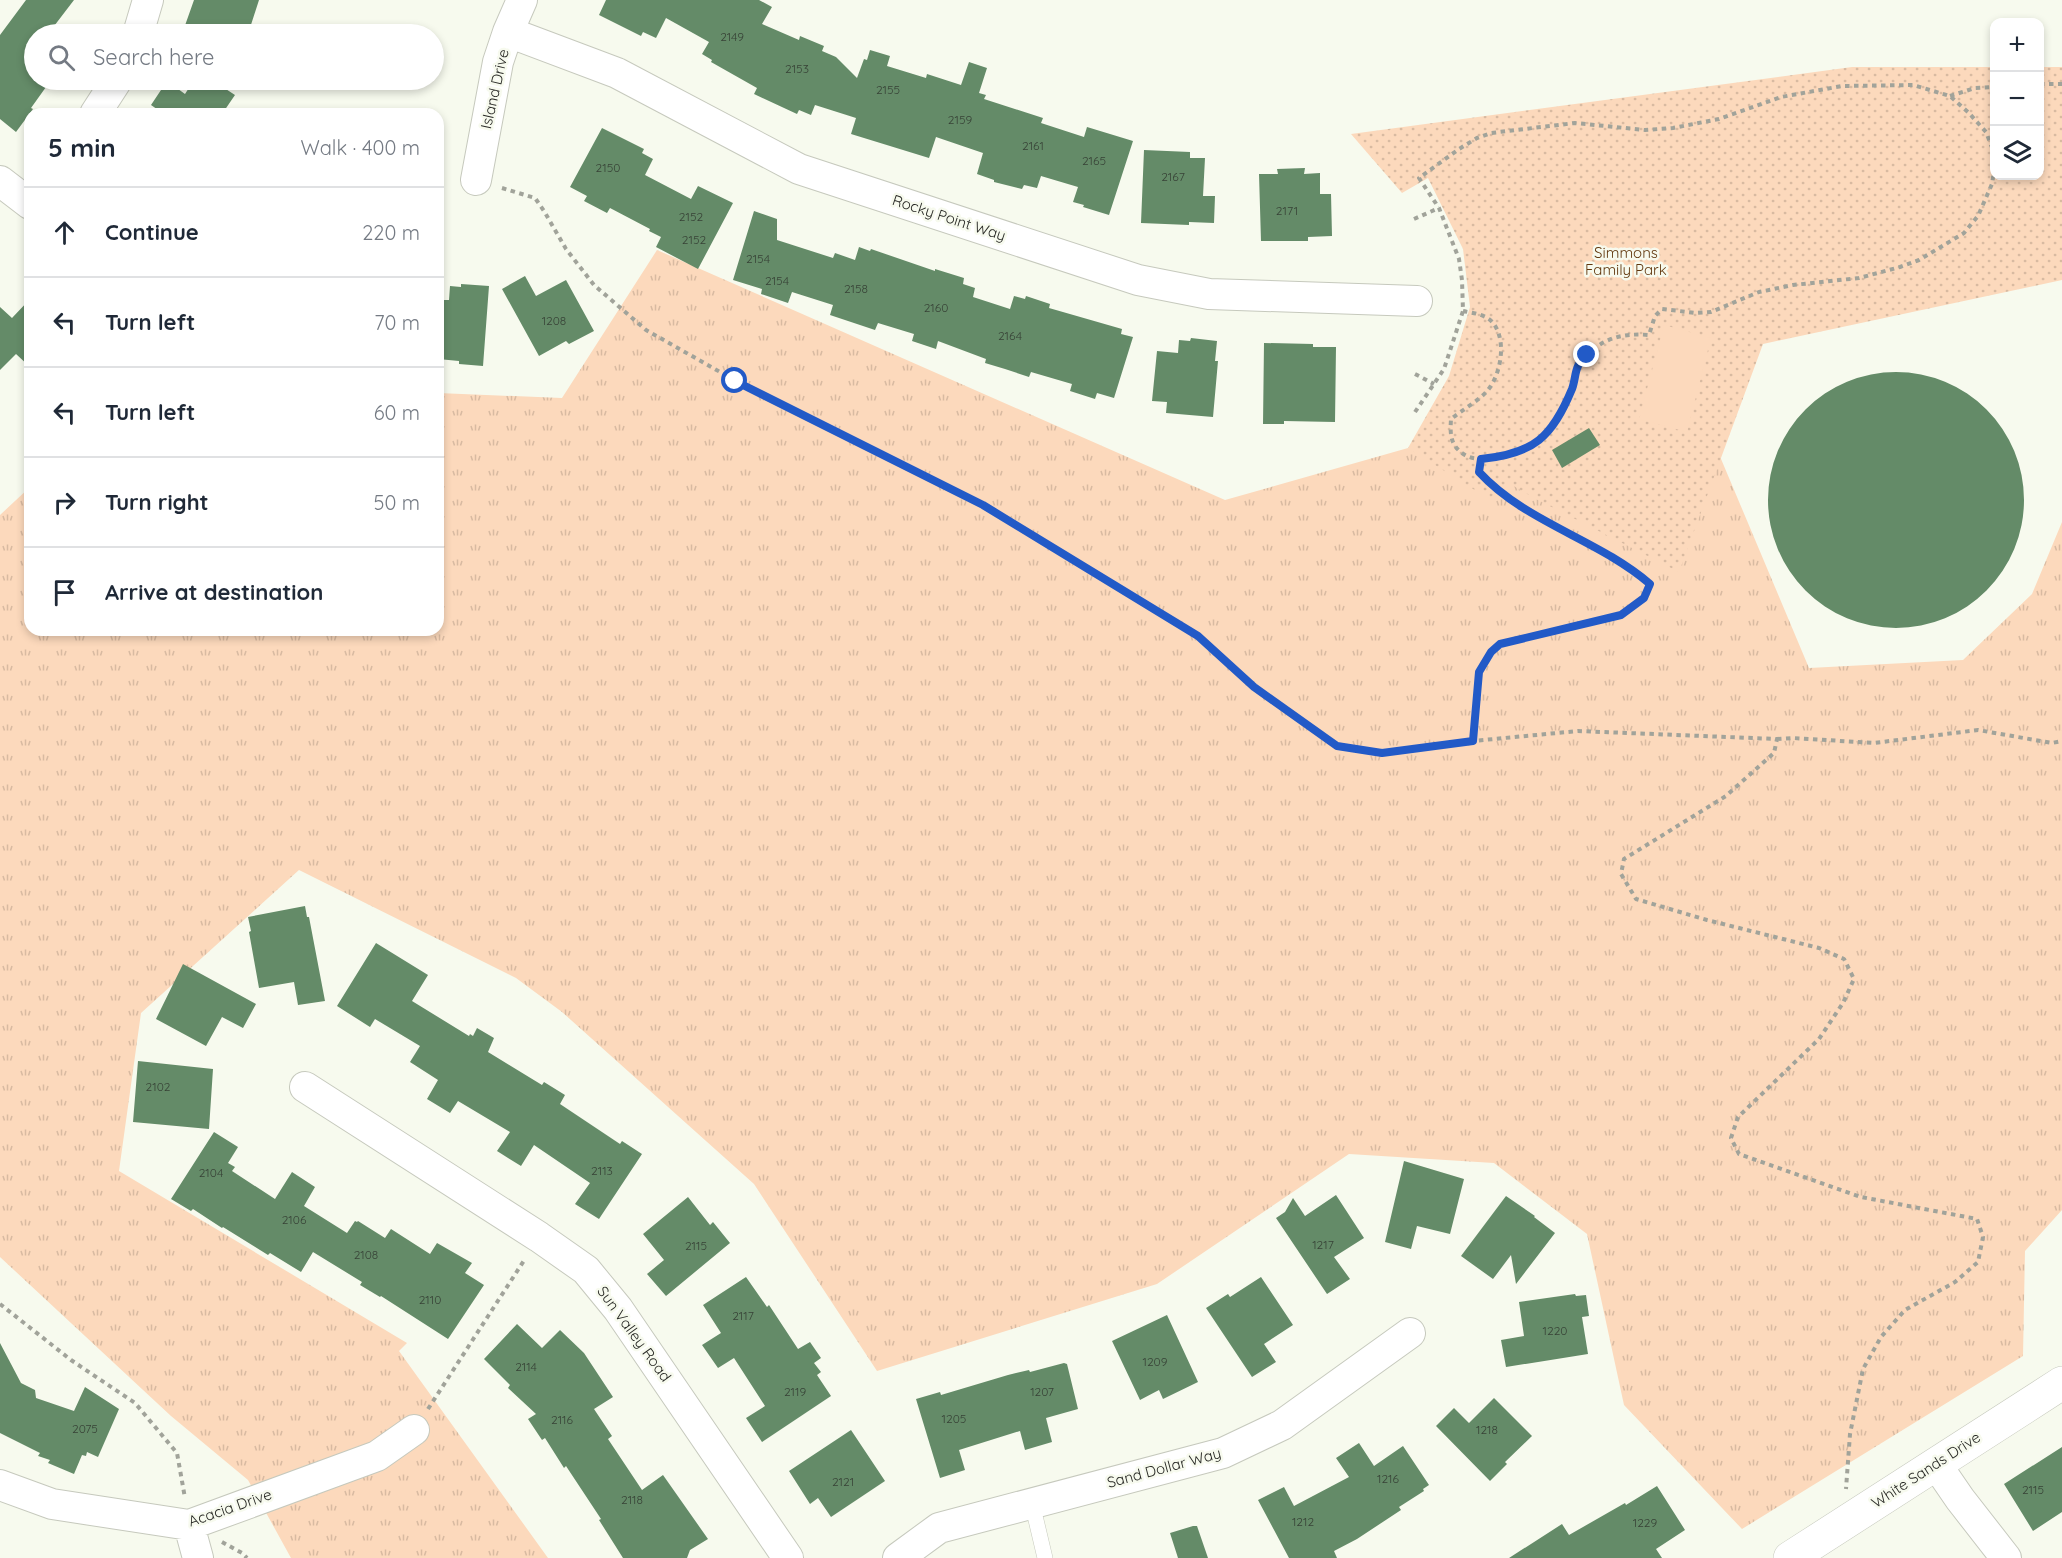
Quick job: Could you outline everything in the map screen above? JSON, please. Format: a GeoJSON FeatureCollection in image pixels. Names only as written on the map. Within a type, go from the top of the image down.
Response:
{"type":"FeatureCollection","features":[{"type":"Feature","properties":{"kind":"street"},"geometry":{"type":"LineString","coordinates":[[141,24],[148,0]]}},
{"type":"Feature","properties":{"kind":"street","name":"Island Drive"},"geometry":{"type":"LineString","coordinates":[[476,180],[498,62],[522,0]]}},
{"type":"Feature","properties":{"kind":"street","name":"Rocky Point Way"},"geometry":{"type":"LineString","coordinates":[[508,32],[617,73],[799,169],[1138,280],[1209,294],[1417,301]]}},
{"type":"Feature","properties":{"kind":"street"},"geometry":{"type":"LineString","coordinates":[[99,108],[111,90]]}},
{"type":"Feature","properties":{"kind":"street","name":"Sun Valley Road"},"geometry":{"type":"LineString","coordinates":[[305,1087],[539,1237],[586,1270],[618,1309],[788,1558]]}},
{"type":"Feature","properties":{"kind":"street","name":"Sand Dollar Way"},"geometry":{"type":"LineString","coordinates":[[898,1558],[939,1528],[1223,1453],[1282,1425],[1410,1333]]}},
{"type":"Feature","properties":{"kind":"street","name":"White Sands Drive"},"geometry":{"type":"LineString","coordinates":[[1790,1558],[2062,1383]]}},
{"type":"Feature","properties":{"kind":"street","name":"Acacia Drive"},"geometry":{"type":"LineString","coordinates":[[0,1485],[52,1504],[189,1525],[378,1455],[414,1430]]}},
{"type":"Feature","properties":{"kind":"street"},"geometry":{"type":"LineString","coordinates":[[1936,1464],[2006,1558]]}},
{"type":"Feature","properties":{"kind":"street"},"geometry":{"type":"LineString","coordinates":[[189,1525],[198,1558]]}},
{"type":"Feature","properties":{"kind":"lane"},"geometry":{"type":"LineString","coordinates":[[1032,1503],[1045,1558]]}},
{"type":"Feature","properties":{"kind":"path"},"geometry":{"type":"LineString","coordinates":[[2044,84],[2062,84]]}},
{"type":"Feature","properties":{"kind":"path"},"geometry":{"type":"LineString","coordinates":[[1415,412],[1444,369],[1463,311],[1459,259],[1439,208],[1419,178],[1477,138],[1491,133],[1575,123],[1645,130],[1673,128],[1719,119],[1782,97],[1842,86],[1913,85],[1950,96],[1986,132],[1990,142]]}},
{"type":"Feature","properties":{"kind":"path"},"geometry":{"type":"LineString","coordinates":[[1950,96],[1975,88],[1990,87]]}},
{"type":"Feature","properties":{"kind":"path"},"geometry":{"type":"LineString","coordinates":[[476,180],[535,198],[566,249],[594,285],[646,330],[735,381],[983,505],[1198,636],[1254,687],[1337,746],[1382,753],[1578,731],[1874,743],[1978,730],[2052,743],[2062,741]]}},
{"type":"Feature","properties":{"kind":"path"},"geometry":{"type":"LineString","coordinates":[[1463,311],[1483,316],[1493,322],[1501,342],[1498,367],[1493,382],[1486,392],[1451,419],[1449,435],[1455,447],[1466,456],[1481,459],[1507,456],[1528,447],[1546,434],[1561,414],[1574,384],[1578,366],[1587,355],[1606,341],[1629,333],[1649,335],[1655,316],[1662,309],[1696,313],[1711,312],[1759,292],[1793,285],[1859,278],[1918,260],[1964,233],[1978,216],[1993,180]]}},
{"type":"Feature","properties":{"kind":"path"},"geometry":{"type":"LineString","coordinates":[[1414,219],[1439,208]]}},
{"type":"Feature","properties":{"kind":"path"},"geometry":{"type":"LineString","coordinates":[[1415,374],[1434,384]]}},
{"type":"Feature","properties":{"kind":"path"},"geometry":{"type":"LineString","coordinates":[[1473,741],[1479,672],[1491,652],[1500,644],[1621,615],[1644,598],[1650,584],[1632,569],[1512,502],[1479,472],[1481,459]]}},
{"type":"Feature","properties":{"kind":"path"},"geometry":{"type":"LineString","coordinates":[[1777,739],[1774,753],[1726,796],[1624,859],[1621,874],[1636,899],[1707,920],[1819,948],[1844,959],[1854,979],[1843,1003],[1819,1039],[1738,1117],[1731,1138],[1739,1154],[1861,1197],[1977,1219],[1983,1237],[1978,1262],[1955,1282],[1905,1310],[1881,1337],[1863,1369],[1850,1434],[1846,1489]]}},
{"type":"Feature","properties":{"kind":"path"},"geometry":{"type":"LineString","coordinates":[[414,1430],[539,1237]]}},
{"type":"Feature","properties":{"kind":"path"},"geometry":{"type":"LineString","coordinates":[[0,1304],[71,1360],[135,1403],[177,1454],[189,1525]]}},
{"type":"Feature","properties":{"kind":"green space","name":"Simmons Family Park"},"geometry":{"type":"Polygon","coordinates":[[[1852,67],[1990,67],[1990,180],[2044,180],[2044,67],[2062,67],[2062,280],[1763,344],[1679,572],[1507,482],[1489,499],[1408,448],[1449,376],[1470,307],[1463,249],[1428,178],[1402,193],[1351,134],[1852,67]]]}},
{"type":"Feature","properties":{"kind":"green space"},"geometry":{"type":"Polygon","coordinates":[[[657,250],[1225,500],[1408,448],[1499,471],[1716,447],[1809,668],[1963,660],[2032,594],[2062,522],[2062,1210],[2025,1251],[2023,1356],[1742,1529],[1624,1405],[1587,1234],[1494,1163],[1349,1154],[1157,1284],[877,1371],[754,1184],[562,1012],[516,978],[299,870],[141,1013],[119,1171],[407,1343],[399,1351],[548,1558],[291,1558],[248,1480],[171,1416],[0,1257],[0,515],[24,493],[24,636],[444,636],[444,393],[562,398],[657,250]]]}},
{"type":"Feature","properties":{"kind":"green space"},"geometry":{"type":"Polygon","coordinates":[[[1664,325],[1711,338],[1687,432],[1639,419],[1664,325]]]}},
{"type":"Feature","properties":{"kind":"building"},"geometry":{"type":"Polygon","coordinates":[[[26,0],[74,0],[56,24],[24,24],[24,90],[44,90],[31,108],[24,108],[24,121],[16,132],[0,119],[0,35],[26,0]]]}},
{"type":"Feature","properties":{"kind":"building"},"geometry":{"type":"Polygon","coordinates":[[[194,0],[259,0],[251,24],[186,24],[194,0]]]}},
{"type":"Feature","properties":{"kind":"building"},"geometry":{"type":"Polygon","coordinates":[[[606,0],[759,0],[772,7],[762,24],[799,40],[800,36],[824,46],[822,51],[836,57],[857,78],[870,50],[890,56],[887,66],[926,78],[927,74],[961,85],[969,62],[987,68],[979,93],[986,95],[984,99],[1043,118],[1041,123],[1084,137],[1087,127],[1133,141],[1109,215],[1073,202],[1078,187],[1041,176],[1037,188],[1024,185],[1022,189],[994,182],[994,180],[977,174],[983,153],[936,137],[929,158],[851,134],[856,118],[815,105],[811,115],[799,110],[797,114],[754,94],[757,88],[711,62],[712,60],[702,54],[709,42],[666,18],[656,38],[643,32],[641,36],[599,15],[606,0]]]}},
{"type":"Feature","properties":{"kind":"building"},"geometry":{"type":"Polygon","coordinates":[[[161,90],[179,90],[185,94],[188,90],[227,90],[235,95],[226,108],[155,108],[151,105],[161,90]]]}},
{"type":"Feature","properties":{"kind":"building"},"geometry":{"type":"Polygon","coordinates":[[[602,128],[644,149],[642,153],[653,159],[645,175],[691,199],[698,186],[733,203],[698,269],[656,247],[661,237],[649,231],[650,229],[610,208],[607,213],[584,201],[587,196],[570,187],[602,128]]]}},
{"type":"Feature","properties":{"kind":"building"},"geometry":{"type":"Polygon","coordinates":[[[1144,150],[1190,152],[1190,158],[1205,158],[1203,196],[1215,196],[1214,223],[1189,222],[1189,225],[1141,223],[1144,150]]]}},
{"type":"Feature","properties":{"kind":"building"},"geometry":{"type":"Polygon","coordinates":[[[1305,168],[1304,174],[1320,173],[1320,194],[1331,194],[1332,236],[1308,237],[1308,241],[1261,241],[1259,174],[1278,174],[1277,169],[1305,168]]]}},
{"type":"Feature","properties":{"kind":"building"},"geometry":{"type":"Polygon","coordinates":[[[754,211],[777,219],[777,240],[833,258],[835,253],[855,260],[859,247],[870,251],[871,249],[935,271],[935,269],[964,278],[963,284],[975,288],[973,297],[1010,309],[1014,296],[1025,299],[1026,296],[1050,304],[1049,308],[1122,329],[1121,334],[1133,337],[1114,398],[1097,393],[1095,399],[1070,391],[1072,384],[1031,372],[1029,377],[985,363],[986,359],[938,341],[936,349],[912,341],[914,334],[878,323],[875,330],[830,315],[833,305],[792,292],[788,303],[761,294],[762,289],[733,280],[754,211]]]}},
{"type":"Feature","properties":{"kind":"building"},"geometry":{"type":"Polygon","coordinates":[[[525,276],[536,296],[566,280],[594,331],[569,344],[566,341],[539,356],[502,289],[525,276]]]}},
{"type":"Feature","properties":{"kind":"building"},"geometry":{"type":"Polygon","coordinates":[[[461,284],[489,286],[483,366],[459,364],[459,361],[444,360],[444,300],[449,300],[450,286],[461,287],[461,284]]]}},
{"type":"Feature","properties":{"kind":"building"},"geometry":{"type":"Polygon","coordinates":[[[24,305],[24,361],[16,354],[0,370],[0,307],[12,318],[24,305]]]}},
{"type":"Feature","properties":{"kind":"building"},"geometry":{"type":"Polygon","coordinates":[[[1191,338],[1217,341],[1215,361],[1218,361],[1213,417],[1166,413],[1167,402],[1152,401],[1157,351],[1178,353],[1179,340],[1190,341],[1191,338]]]}},
{"type":"Feature","properties":{"kind":"building"},"geometry":{"type":"Polygon","coordinates":[[[1264,343],[1336,347],[1335,422],[1284,421],[1284,424],[1263,424],[1264,343]]]}},
{"type":"Feature","properties":{"kind":"building"},"geometry":{"type":"Polygon","coordinates":[[[1896,372],[1933,378],[1956,387],[1977,401],[1995,419],[2014,451],[2021,475],[2024,500],[2018,537],[2009,560],[1995,581],[1977,599],[1945,618],[1921,625],[1896,628],[1859,622],[1836,613],[1815,599],[1797,581],[1778,549],[1771,525],[1768,500],[1774,463],[1783,440],[1797,419],[1815,401],[1847,382],[1871,375],[1896,372]]]}},
{"type":"Feature","properties":{"kind":"building"},"geometry":{"type":"Polygon","coordinates":[[[1589,428],[1600,445],[1562,468],[1552,450],[1589,428]]]}},
{"type":"Feature","properties":{"kind":"building"},"geometry":{"type":"Polygon","coordinates":[[[305,906],[325,1001],[298,1005],[294,982],[259,988],[248,917],[305,906]]]}},
{"type":"Feature","properties":{"kind":"building"},"geometry":{"type":"Polygon","coordinates":[[[376,943],[428,975],[412,1001],[469,1036],[470,1034],[473,1036],[477,1028],[494,1038],[488,1052],[542,1085],[544,1082],[565,1095],[560,1104],[620,1144],[622,1141],[642,1154],[599,1219],[575,1204],[590,1183],[534,1145],[521,1166],[497,1151],[510,1132],[458,1101],[450,1113],[427,1099],[438,1080],[410,1062],[420,1046],[375,1019],[370,1027],[337,1006],[376,943]]]}},
{"type":"Feature","properties":{"kind":"building"},"geometry":{"type":"Polygon","coordinates":[[[183,964],[256,1004],[243,1028],[222,1017],[206,1046],[156,1019],[183,964]]]}},
{"type":"Feature","properties":{"kind":"building"},"geometry":{"type":"Polygon","coordinates":[[[138,1061],[213,1069],[209,1129],[133,1122],[138,1061]]]}},
{"type":"Feature","properties":{"kind":"building"},"geometry":{"type":"Polygon","coordinates":[[[214,1132],[238,1147],[228,1163],[235,1167],[232,1171],[275,1199],[292,1172],[315,1187],[304,1206],[347,1233],[355,1221],[358,1221],[385,1238],[391,1229],[430,1254],[437,1243],[472,1263],[465,1273],[484,1285],[448,1339],[360,1285],[362,1282],[313,1252],[301,1272],[270,1253],[268,1255],[193,1209],[191,1211],[171,1199],[214,1132]]]}},
{"type":"Feature","properties":{"kind":"building"},"geometry":{"type":"Polygon","coordinates":[[[1404,1161],[1464,1179],[1450,1234],[1417,1226],[1411,1249],[1385,1242],[1404,1161]]]}},
{"type":"Feature","properties":{"kind":"building"},"geometry":{"type":"Polygon","coordinates":[[[1336,1195],[1364,1238],[1334,1257],[1350,1279],[1327,1294],[1276,1218],[1285,1212],[1293,1198],[1305,1216],[1336,1195]]]}},
{"type":"Feature","properties":{"kind":"building"},"geometry":{"type":"Polygon","coordinates":[[[1506,1196],[1555,1233],[1516,1284],[1511,1255],[1493,1279],[1461,1256],[1506,1196]]]}},
{"type":"Feature","properties":{"kind":"building"},"geometry":{"type":"Polygon","coordinates":[[[688,1197],[710,1225],[713,1222],[730,1243],[666,1296],[647,1274],[664,1260],[643,1234],[688,1197]]]}},
{"type":"Feature","properties":{"kind":"building"},"geometry":{"type":"Polygon","coordinates":[[[746,1277],[767,1307],[769,1305],[798,1349],[810,1342],[821,1358],[814,1363],[821,1372],[817,1375],[831,1396],[762,1442],[746,1418],[765,1406],[734,1358],[718,1368],[702,1345],[721,1333],[703,1305],[746,1277]]]}},
{"type":"Feature","properties":{"kind":"building"},"geometry":{"type":"Polygon","coordinates":[[[1261,1277],[1293,1325],[1264,1344],[1276,1362],[1252,1377],[1206,1308],[1228,1294],[1230,1297],[1261,1277]]]}},
{"type":"Feature","properties":{"kind":"building"},"geometry":{"type":"Polygon","coordinates":[[[1575,1294],[1576,1296],[1586,1295],[1589,1316],[1582,1317],[1588,1354],[1506,1367],[1501,1340],[1524,1336],[1519,1302],[1575,1294]]]}},
{"type":"Feature","properties":{"kind":"building"},"geometry":{"type":"Polygon","coordinates":[[[1167,1315],[1198,1382],[1163,1399],[1159,1390],[1140,1400],[1112,1341],[1167,1315]]]}},
{"type":"Feature","properties":{"kind":"building"},"geometry":{"type":"Polygon","coordinates":[[[517,1324],[542,1348],[560,1330],[584,1353],[613,1397],[594,1409],[612,1436],[608,1439],[642,1490],[663,1475],[708,1539],[690,1550],[687,1558],[623,1558],[599,1520],[601,1519],[566,1466],[564,1468],[545,1438],[542,1440],[528,1419],[536,1414],[508,1388],[510,1385],[484,1359],[517,1324]]]}},
{"type":"Feature","properties":{"kind":"building"},"geometry":{"type":"Polygon","coordinates":[[[0,1343],[21,1383],[35,1390],[36,1398],[74,1411],[85,1387],[119,1409],[98,1457],[87,1452],[86,1456],[82,1455],[74,1474],[48,1463],[50,1460],[38,1456],[40,1453],[0,1433],[0,1343]]]}},
{"type":"Feature","properties":{"kind":"building"},"geometry":{"type":"Polygon","coordinates":[[[1067,1364],[1078,1409],[1046,1418],[1052,1442],[1025,1450],[1020,1431],[959,1450],[965,1470],[940,1478],[916,1399],[940,1392],[941,1395],[1008,1375],[1067,1364]]]}},
{"type":"Feature","properties":{"kind":"building"},"geometry":{"type":"Polygon","coordinates":[[[1494,1398],[1532,1436],[1505,1462],[1507,1464],[1490,1481],[1436,1426],[1454,1408],[1469,1423],[1494,1398]]]}},
{"type":"Feature","properties":{"kind":"building"},"geometry":{"type":"Polygon","coordinates":[[[851,1430],[885,1481],[831,1517],[818,1498],[810,1504],[789,1471],[851,1430]]]}},
{"type":"Feature","properties":{"kind":"building"},"geometry":{"type":"Polygon","coordinates":[[[1359,1443],[1374,1466],[1403,1446],[1429,1485],[1423,1489],[1424,1491],[1399,1507],[1401,1510],[1334,1551],[1337,1558],[1289,1558],[1258,1500],[1284,1487],[1294,1506],[1349,1477],[1336,1458],[1359,1443]]]}},
{"type":"Feature","properties":{"kind":"building"},"geometry":{"type":"Polygon","coordinates":[[[2062,1447],[2062,1512],[2033,1531],[2004,1484],[2062,1447]]]}},
{"type":"Feature","properties":{"kind":"building"},"geometry":{"type":"Polygon","coordinates":[[[1657,1486],[1685,1530],[1656,1549],[1662,1558],[1509,1558],[1562,1524],[1569,1535],[1657,1486]]]}},
{"type":"Feature","properties":{"kind":"building"},"geometry":{"type":"Polygon","coordinates":[[[1197,1526],[1208,1558],[1178,1558],[1170,1533],[1197,1526]]]}},
{"type":"Feature","properties":{"kind":"route"},"geometry":{"type":"LineString","coordinates":[[735,381],[983,505],[1198,636],[1254,687],[1337,746],[1382,753],[1473,741],[1479,672],[1491,652],[1500,644],[1621,615],[1644,598],[1650,584],[1632,569],[1512,502],[1479,472],[1481,459],[1507,456],[1528,447],[1546,434],[1561,414],[1574,384],[1578,366],[1587,355]]}}]}
